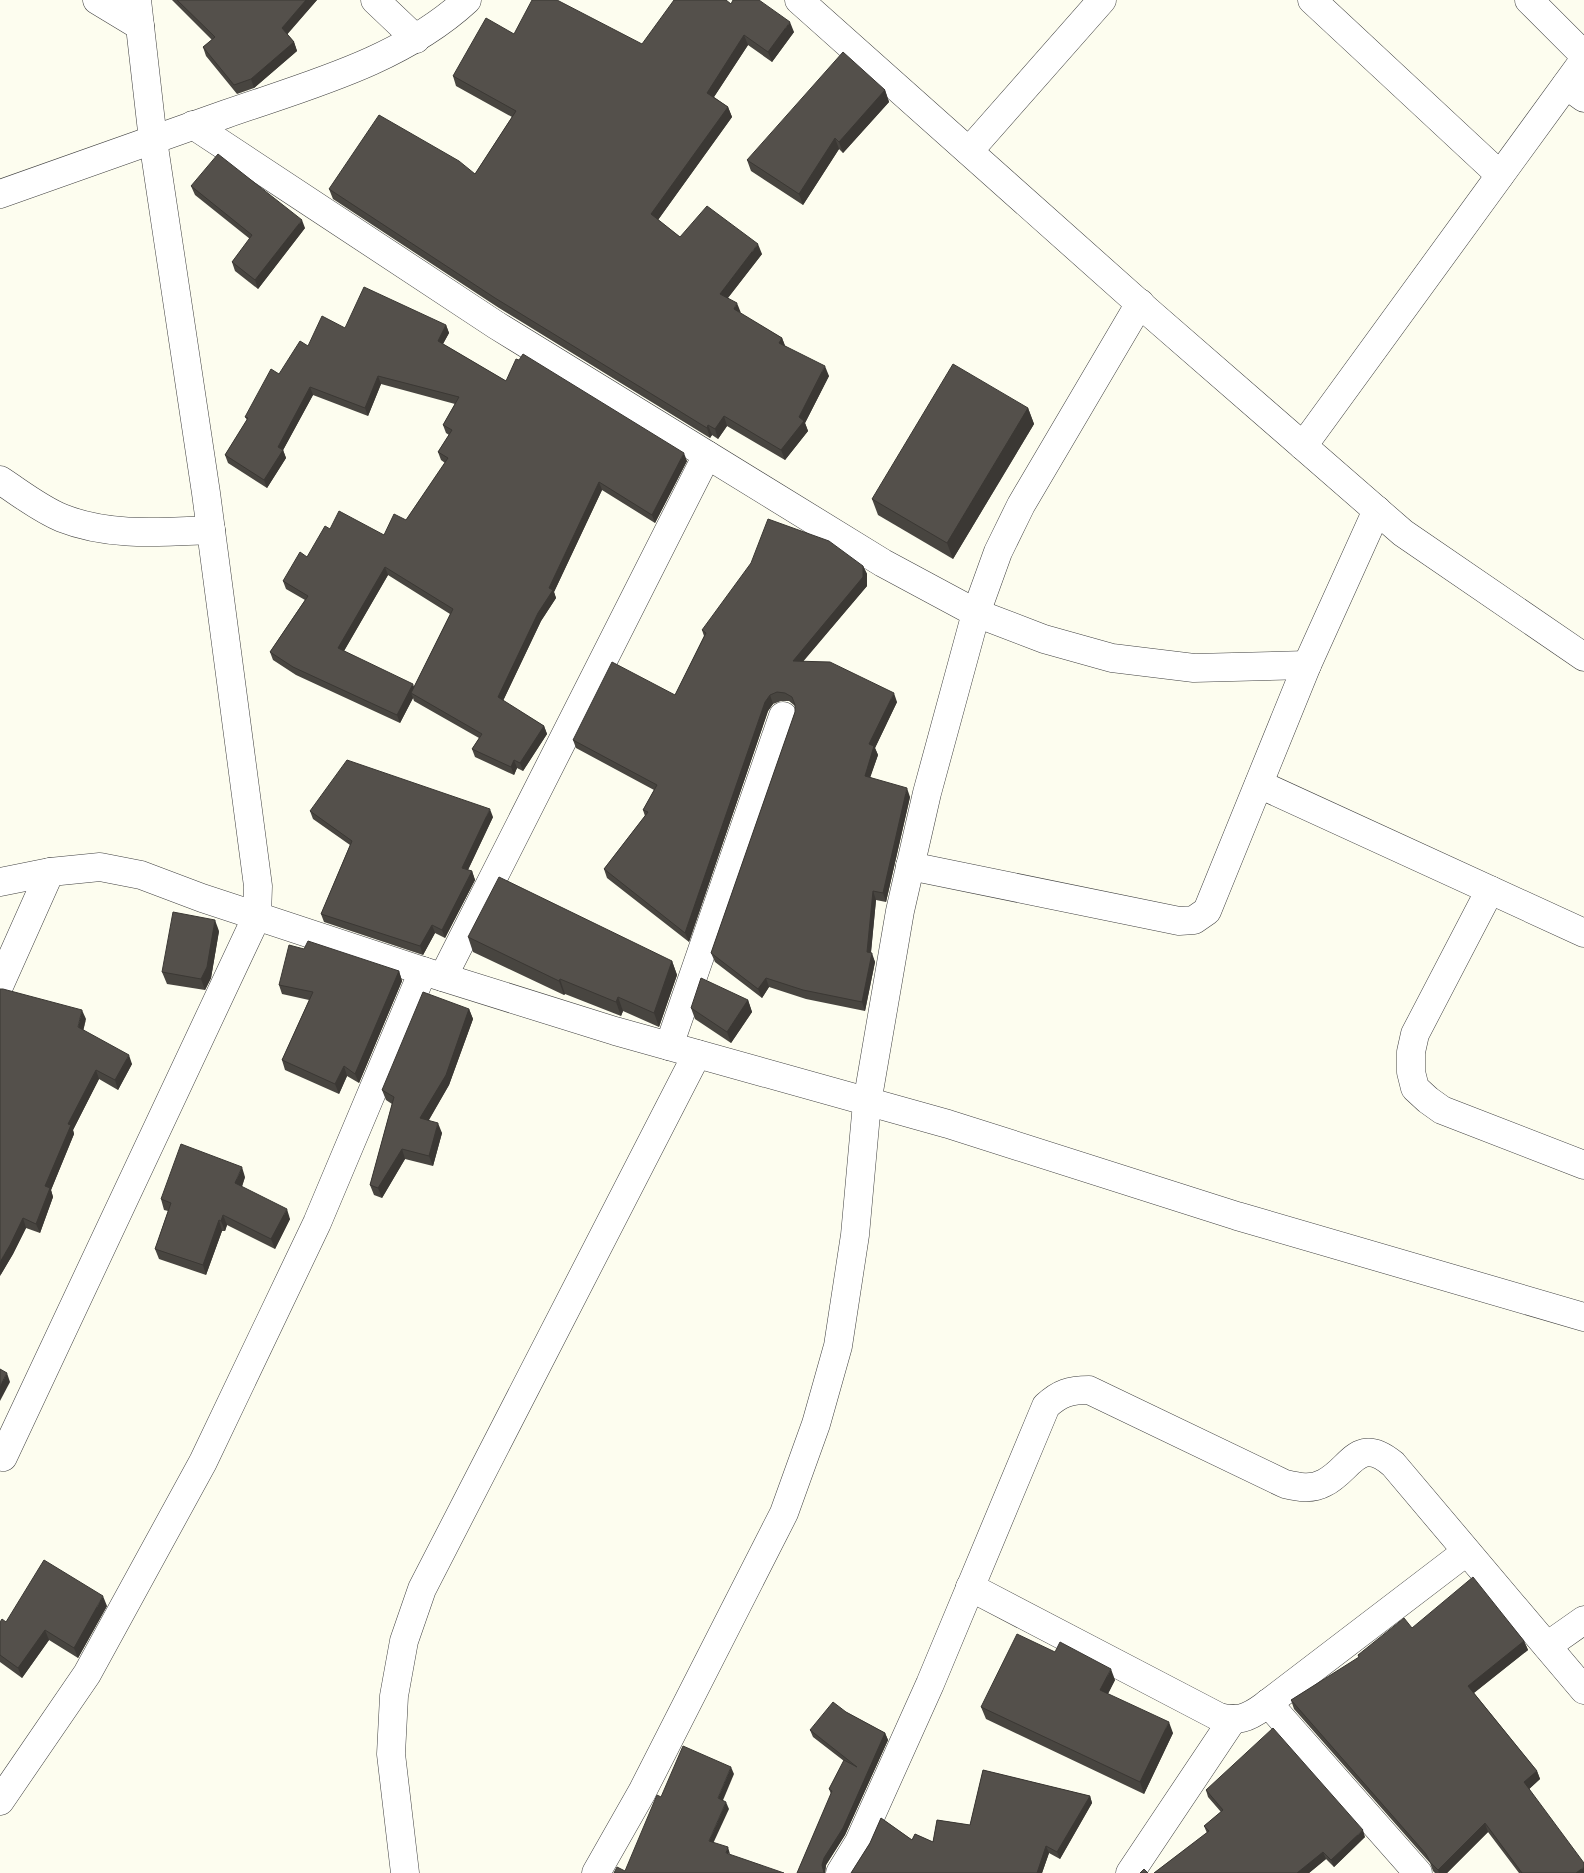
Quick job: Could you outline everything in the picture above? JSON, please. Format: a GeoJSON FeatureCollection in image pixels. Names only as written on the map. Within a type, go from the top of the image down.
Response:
{"type":"FeatureCollection","features":[{"type":"Feature","properties":{"kind":"street"},"geometry":{"type":"LineString","coordinates":[[3,1458],[257,916],[258,886],[211,530],[153,140],[138,13],[97,0]]}},
{"type":"Feature","properties":{"kind":"street"},"geometry":{"type":"LineString","coordinates":[[375,0],[416,40]]}},
{"type":"Feature","properties":{"kind":"street"},"geometry":{"type":"LineString","coordinates":[[4,188],[153,140],[347,72],[416,40],[447,19],[467,0]]}},
{"type":"Feature","properties":{"kind":"street"},"geometry":{"type":"LineString","coordinates":[[800,0],[1140,303],[1404,534],[1584,658]]}},
{"type":"Feature","properties":{"kind":"street"},"geometry":{"type":"LineString","coordinates":[[969,151],[1102,0]]}},
{"type":"Feature","properties":{"kind":"street"},"geometry":{"type":"LineString","coordinates":[[1312,0],[1500,175]]}},
{"type":"Feature","properties":{"kind":"street"},"geometry":{"type":"LineString","coordinates":[[1528,0],[1584,55]]}},
{"type":"Feature","properties":{"kind":"street"},"geometry":{"type":"LineString","coordinates":[[1303,446],[1500,175],[1575,91],[1584,60]]}},
{"type":"Feature","properties":{"kind":"street"},"geometry":{"type":"LineString","coordinates":[[193,126],[496,325],[883,563],[976,613],[1044,639],[1112,658],[1194,668],[1307,665]]}},
{"type":"Feature","properties":{"kind":"street"},"geometry":{"type":"LineString","coordinates":[[596,1873],[642,1792],[784,1513],[816,1424],[838,1346],[855,1235],[867,1103],[900,911],[976,613],[998,552],[1021,505],[1140,303]]}},
{"type":"Feature","properties":{"kind":"street"},"geometry":{"type":"LineString","coordinates":[[0,1801],[87,1674],[203,1462],[433,974],[707,455]]}},
{"type":"Feature","properties":{"kind":"street"},"geometry":{"type":"LineString","coordinates":[[0,480],[62,518],[95,527],[136,533],[211,530]]}},
{"type":"Feature","properties":{"kind":"street"},"geometry":{"type":"LineString","coordinates":[[910,866],[1179,921],[1194,920],[1206,911],[1307,665],[1377,510]]}},
{"type":"Feature","properties":{"kind":"street"},"geometry":{"type":"LineString","coordinates":[[670,1046],[782,716]]}},
{"type":"Feature","properties":{"kind":"street"},"geometry":{"type":"LineString","coordinates":[[1259,784],[1584,933]]}},
{"type":"Feature","properties":{"kind":"street"},"geometry":{"type":"LineString","coordinates":[[0,882],[50,872],[100,867],[141,875],[257,916],[433,974],[670,1046],[867,1103],[948,1124],[1237,1216],[1584,1317]]}},
{"type":"Feature","properties":{"kind":"street"},"geometry":{"type":"LineString","coordinates":[[0,984],[50,872]]}},
{"type":"Feature","properties":{"kind":"street"},"geometry":{"type":"LineString","coordinates":[[1490,890],[1415,1034],[1411,1052],[1411,1072],[1415,1088],[1442,1110],[1584,1165]]}},
{"type":"Feature","properties":{"kind":"street"},"geometry":{"type":"LineString","coordinates":[[405,1873],[391,1754],[394,1696],[404,1641],[422,1589],[698,1054]]}},
{"type":"Feature","properties":{"kind":"street"},"geometry":{"type":"LineString","coordinates":[[840,1873],[859,1842],[930,1684],[1046,1406],[1058,1395],[1073,1390],[1089,1390],[1285,1484],[1305,1488],[1324,1483],[1360,1454],[1370,1452],[1382,1455],[1393,1464],[1584,1690]]}},
{"type":"Feature","properties":{"kind":"street"},"geometry":{"type":"LineString","coordinates":[[970,1587],[1219,1717],[1233,1719],[1250,1717],[1466,1552]]}},
{"type":"Feature","properties":{"kind":"street"},"geometry":{"type":"LineString","coordinates":[[1547,1646],[1584,1620]]}},
{"type":"Feature","properties":{"kind":"street"},"geometry":{"type":"LineString","coordinates":[[1268,1704],[1418,1873]]}},
{"type":"Feature","properties":{"kind":"street"},"geometry":{"type":"LineString","coordinates":[[1130,1873],[1233,1719]]}},
{"type":"Feature","properties":{"kind":"building"},"geometry":{"type":"Polygon","coordinates":[[[177,0],[306,0],[282,28],[294,42],[251,79],[234,85],[203,47],[215,37],[177,0]]]}},
{"type":"Feature","properties":{"kind":"building"},"geometry":{"type":"Polygon","coordinates":[[[532,0],[557,0],[642,44],[674,0],[726,0],[731,4],[733,0],[759,0],[790,22],[768,52],[744,35],[707,93],[728,107],[651,214],[680,237],[707,206],[758,244],[720,294],[737,303],[734,309],[782,338],[779,343],[825,366],[799,417],[804,421],[781,450],[724,416],[715,429],[708,425],[707,428],[495,298],[329,189],[379,115],[459,161],[475,174],[516,111],[453,76],[486,18],[514,34],[532,0]]]}},
{"type":"Feature","properties":{"kind":"building"},"geometry":{"type":"Polygon","coordinates":[[[843,52],[885,90],[839,142],[835,138],[799,194],[747,160],[843,52]]]}},
{"type":"Feature","properties":{"kind":"building"},"geometry":{"type":"Polygon","coordinates":[[[218,154],[302,220],[255,280],[232,262],[252,235],[191,186],[218,154]]]}},
{"type":"Feature","properties":{"kind":"building"},"geometry":{"type":"Polygon","coordinates":[[[364,287],[446,325],[438,341],[506,381],[516,359],[519,360],[523,354],[684,453],[652,515],[599,482],[549,588],[553,590],[538,613],[498,697],[544,726],[520,763],[514,760],[511,767],[472,749],[482,734],[411,693],[453,609],[385,567],[338,648],[413,684],[397,715],[293,667],[270,652],[308,596],[283,581],[300,552],[307,557],[325,526],[330,529],[339,511],[384,535],[394,514],[406,520],[448,458],[438,452],[452,430],[443,425],[459,397],[378,376],[365,408],[310,387],[278,447],[283,450],[264,480],[225,455],[248,418],[245,417],[271,369],[279,374],[300,341],[308,346],[322,316],[345,328],[364,287]]]}},
{"type":"Feature","properties":{"kind":"building"},"geometry":{"type":"Polygon","coordinates":[[[953,364],[1028,408],[947,543],[872,499],[953,364]]]}},
{"type":"Feature","properties":{"kind":"building"},"geometry":{"type":"Polygon","coordinates":[[[768,519],[829,541],[863,566],[863,577],[793,661],[830,662],[894,693],[869,744],[874,746],[865,776],[907,788],[883,893],[873,891],[867,952],[872,953],[862,1002],[803,990],[766,978],[758,989],[711,953],[795,712],[792,697],[785,693],[777,692],[770,695],[765,702],[685,933],[604,869],[648,812],[643,810],[657,785],[573,740],[612,662],[675,695],[706,633],[702,630],[751,563],[768,519]]]}},
{"type":"Feature","properties":{"kind":"building"},"geometry":{"type":"Polygon","coordinates":[[[347,760],[490,809],[462,868],[472,871],[442,930],[432,925],[420,946],[321,914],[352,841],[310,811],[347,760]]]}},
{"type":"Feature","properties":{"kind":"building"},"geometry":{"type":"Polygon","coordinates":[[[499,877],[672,961],[654,1013],[618,997],[616,1002],[560,979],[559,981],[468,937],[499,877]]]}},
{"type":"Feature","properties":{"kind":"building"},"geometry":{"type":"Polygon","coordinates":[[[173,912],[215,920],[207,967],[201,979],[162,972],[173,912]]]}},
{"type":"Feature","properties":{"kind":"building"},"geometry":{"type":"Polygon","coordinates":[[[308,941],[399,971],[355,1074],[344,1066],[335,1084],[282,1060],[313,992],[279,985],[289,945],[304,949],[308,941]]]}},
{"type":"Feature","properties":{"kind":"building"},"geometry":{"type":"Polygon","coordinates":[[[701,978],[748,1000],[727,1032],[691,1008],[701,978]]]}},
{"type":"Feature","properties":{"kind":"building"},"geometry":{"type":"Polygon","coordinates":[[[0,989],[82,1010],[78,1027],[129,1055],[115,1080],[96,1070],[68,1124],[71,1125],[45,1186],[50,1188],[36,1224],[23,1218],[0,1262],[0,989]]]}},
{"type":"Feature","properties":{"kind":"building"},"geometry":{"type":"Polygon","coordinates":[[[423,992],[469,1009],[446,1075],[420,1118],[438,1123],[429,1156],[402,1149],[378,1188],[370,1185],[394,1097],[382,1090],[423,992]]]}},
{"type":"Feature","properties":{"kind":"building"},"geometry":{"type":"Polygon","coordinates":[[[181,1144],[242,1167],[235,1183],[287,1209],[271,1239],[223,1215],[221,1221],[219,1220],[203,1265],[155,1249],[171,1203],[161,1199],[181,1144]]]}},
{"type":"Feature","properties":{"kind":"building"},"geometry":{"type":"Polygon","coordinates":[[[0,1369],[7,1373],[0,1386],[0,1369]]]}},
{"type":"Feature","properties":{"kind":"building"},"geometry":{"type":"Polygon","coordinates":[[[44,1560],[103,1596],[74,1648],[45,1630],[18,1668],[0,1655],[0,1622],[2,1619],[6,1622],[44,1560]]]}},
{"type":"Feature","properties":{"kind":"building"},"geometry":{"type":"Polygon","coordinates":[[[1473,1577],[1524,1641],[1468,1686],[1537,1771],[1524,1782],[1584,1863],[1584,1867],[1576,1873],[1522,1873],[1485,1823],[1438,1870],[1291,1700],[1359,1657],[1358,1655],[1404,1618],[1412,1628],[1473,1577]]]}},
{"type":"Feature","properties":{"kind":"building"},"geometry":{"type":"Polygon","coordinates":[[[1017,1634],[1055,1652],[1060,1642],[1111,1669],[1100,1690],[1169,1722],[1140,1782],[981,1707],[1017,1634]]]}},
{"type":"Feature","properties":{"kind":"building"},"geometry":{"type":"Polygon","coordinates":[[[833,1702],[846,1712],[885,1733],[843,1828],[824,1858],[822,1865],[824,1873],[797,1873],[832,1791],[829,1789],[844,1760],[857,1767],[810,1730],[833,1702]]]}},
{"type":"Feature","properties":{"kind":"building"},"geometry":{"type":"Polygon","coordinates":[[[1273,1728],[1363,1830],[1331,1860],[1323,1852],[1297,1873],[1154,1873],[1209,1831],[1204,1826],[1223,1810],[1206,1790],[1273,1728]]]}},
{"type":"Feature","properties":{"kind":"building"},"geometry":{"type":"Polygon","coordinates":[[[683,1746],[731,1767],[718,1798],[726,1802],[709,1841],[728,1847],[726,1853],[784,1873],[614,1873],[617,1867],[625,1871],[657,1795],[661,1797],[683,1746]]]}},
{"type":"Feature","properties":{"kind":"building"},"geometry":{"type":"Polygon","coordinates":[[[983,1770],[1090,1796],[1057,1852],[1046,1846],[1037,1873],[851,1873],[870,1843],[881,1818],[912,1840],[915,1834],[933,1842],[937,1820],[970,1825],[983,1770]]]}},
{"type":"Feature","properties":{"kind":"building"},"geometry":{"type":"Polygon","coordinates":[[[1144,1869],[1148,1873],[1140,1873],[1144,1869]]]}}]}
